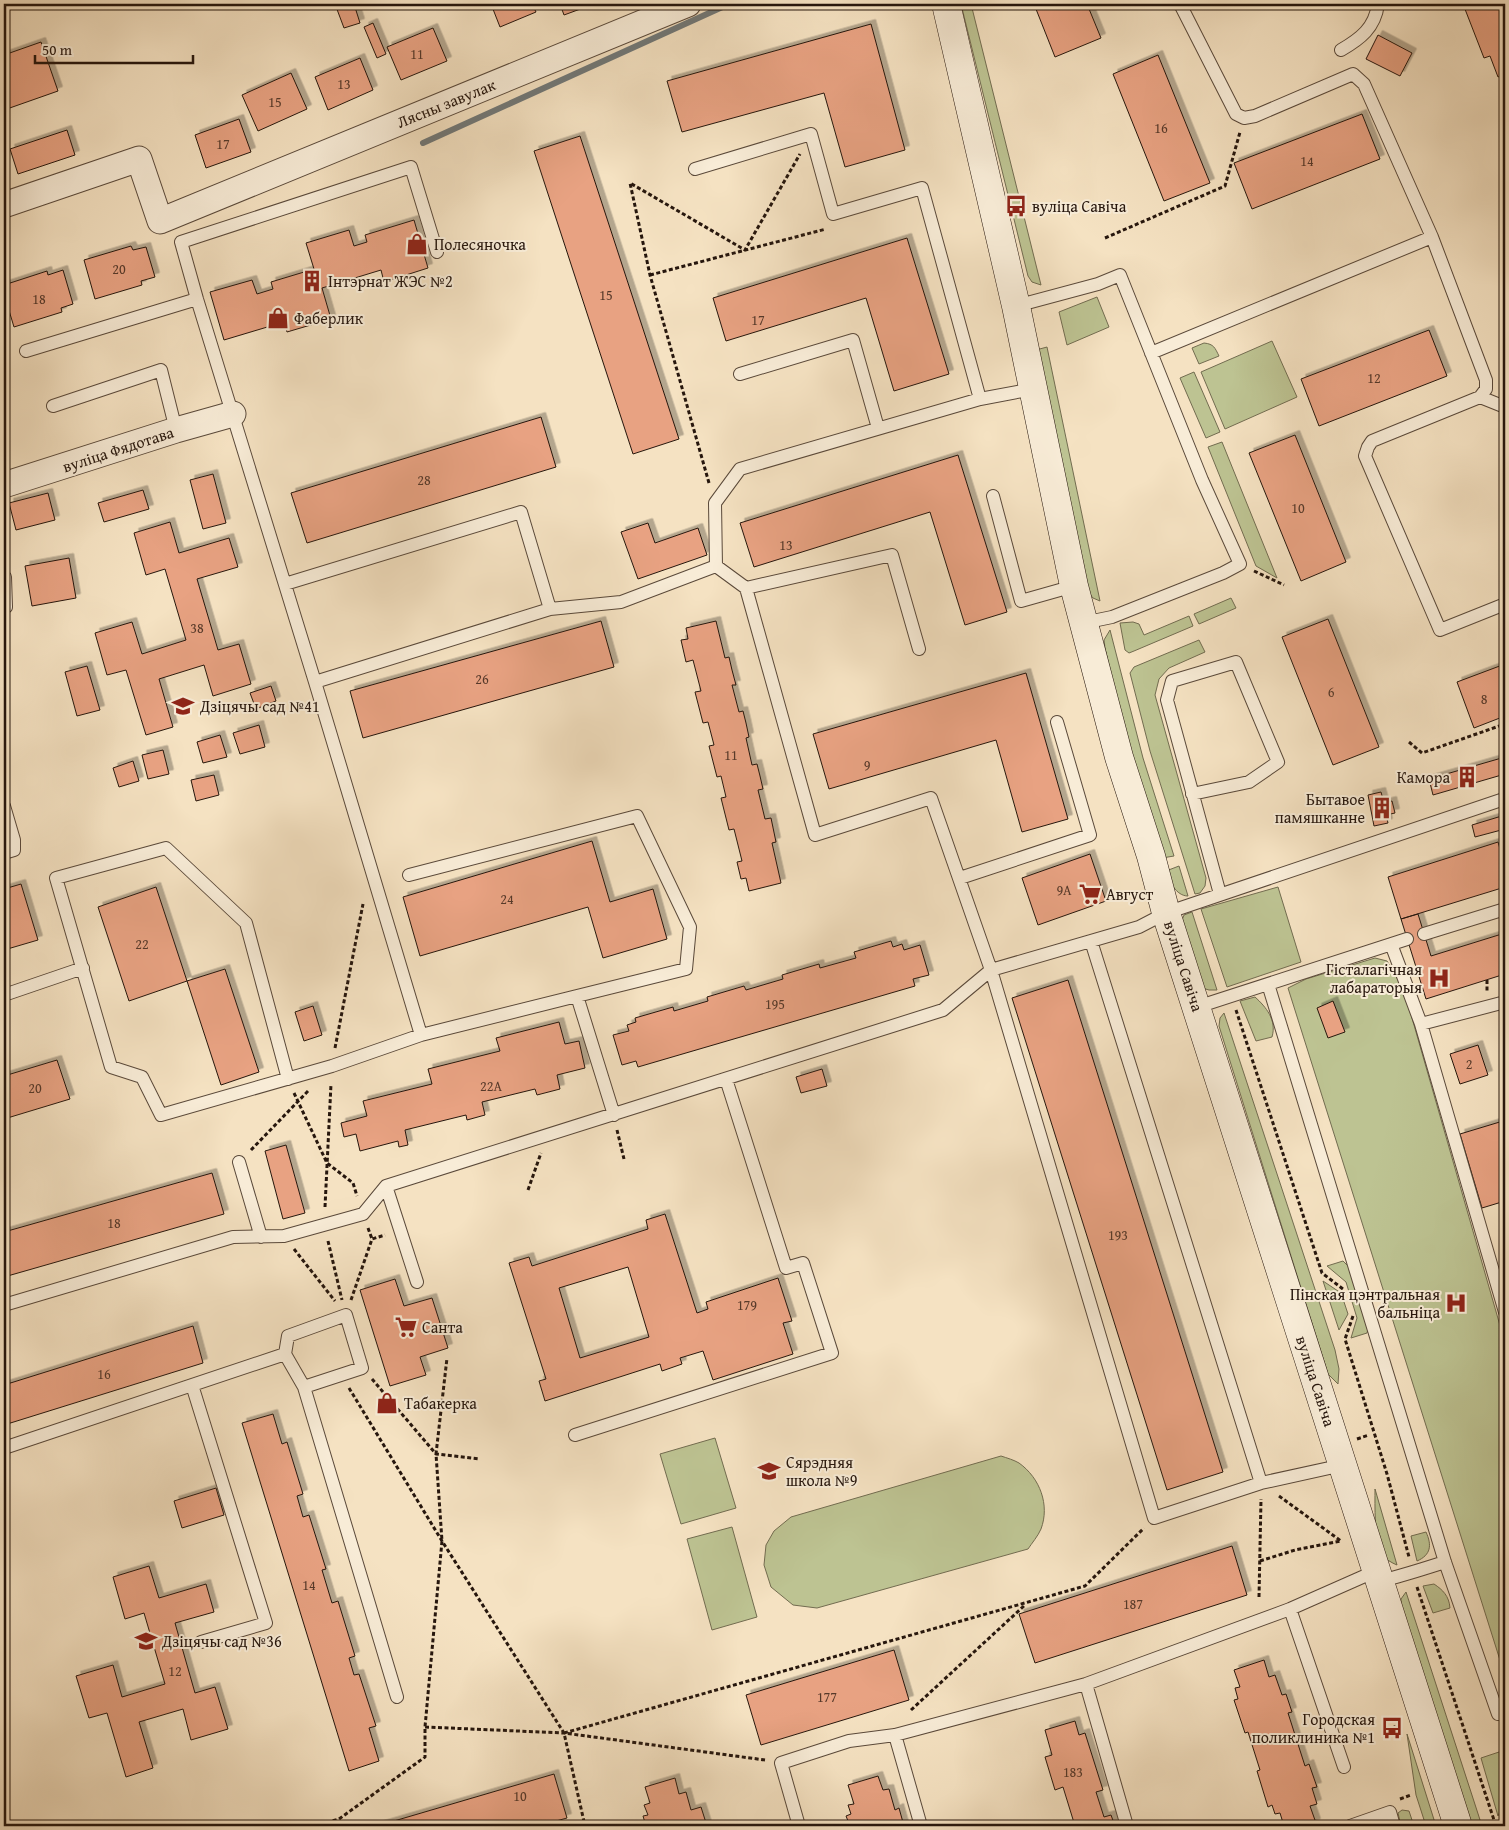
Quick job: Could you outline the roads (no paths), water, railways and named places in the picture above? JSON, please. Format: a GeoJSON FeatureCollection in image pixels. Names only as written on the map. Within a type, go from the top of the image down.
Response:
{"type":"FeatureCollection","features":[{"type":"Feature","properties":{"kind":"street","name":"Лясны завулак"},"geometry":{"type":"LineString","coordinates":[[4,205],[139,159],[160,221],[688,4]]}},
{"type":"Feature","properties":{"kind":"street","name":"вуліца Савіча"},"geometry":{"type":"LineString","coordinates":[[946,4],[1016,306],[1082,622],[1119,757],[1152,856],[1166,913],[1458,1826]]}},
{"type":"Feature","properties":{"kind":"street","name":"вуліца Фядотава"},"geometry":{"type":"LineString","coordinates":[[4,485],[176,430],[233,414]]}},
{"type":"Feature","properties":{"kind":"lane"},"geometry":{"type":"LineString","coordinates":[[1180,4],[1236,114],[1244,118],[1255,116],[1353,74],[1364,84],[1432,237],[1486,380],[1486,389],[1480,397],[1372,441],[1365,456],[1440,630],[1505,604]]}},
{"type":"Feature","properties":{"kind":"lane"},"geometry":{"type":"LineString","coordinates":[[1341,50],[1367,32],[1378,4]]}},
{"type":"Feature","properties":{"kind":"lane"},"geometry":{"type":"LineString","coordinates":[[695,169],[811,134],[833,214],[922,188],[980,399]]}},
{"type":"Feature","properties":{"kind":"lane"},"geometry":{"type":"LineString","coordinates":[[421,1035],[181,242],[411,167],[437,252]]}},
{"type":"Feature","properties":{"kind":"lane"},"geometry":{"type":"LineString","coordinates":[[1151,353],[1432,237]]}},
{"type":"Feature","properties":{"kind":"lane"},"geometry":{"type":"LineString","coordinates":[[1016,306],[1098,284],[1120,275],[1202,480],[1240,564],[1223,573],[1112,617],[1082,622]]}},
{"type":"Feature","properties":{"kind":"lane"},"geometry":{"type":"LineString","coordinates":[[26,352],[197,299]]}},
{"type":"Feature","properties":{"kind":"lane"},"geometry":{"type":"LineString","coordinates":[[740,374],[852,340],[878,428]]}},
{"type":"Feature","properties":{"kind":"lane"},"geometry":{"type":"LineString","coordinates":[[53,406],[161,370],[176,430]]}},
{"type":"Feature","properties":{"kind":"lane"},"geometry":{"type":"LineString","coordinates":[[716,566],[715,503],[740,469],[980,399],[1033,389]]}},
{"type":"Feature","properties":{"kind":"lane"},"geometry":{"type":"LineString","coordinates":[[1480,397],[1505,407]]}},
{"type":"Feature","properties":{"kind":"lane"},"geometry":{"type":"LineString","coordinates":[[993,496],[1021,601],[1074,586]]}},
{"type":"Feature","properties":{"kind":"lane"},"geometry":{"type":"LineString","coordinates":[[285,584],[521,512],[550,609]]}},
{"type":"Feature","properties":{"kind":"lane"},"geometry":{"type":"LineString","coordinates":[[746,588],[892,555],[919,649]]}},
{"type":"Feature","properties":{"kind":"lane"},"geometry":{"type":"LineString","coordinates":[[716,566],[746,588],[815,835],[932,798],[991,970],[1154,1518],[1261,1483],[1343,1465]]}},
{"type":"Feature","properties":{"kind":"lane"},"geometry":{"type":"LineString","coordinates":[[315,682],[550,609],[621,602],[716,566]]}},
{"type":"Feature","properties":{"kind":"lane"},"geometry":{"type":"LineString","coordinates":[[4,608],[6,607],[5,577]]}},
{"type":"Feature","properties":{"kind":"lane"},"geometry":{"type":"LineString","coordinates":[[1192,794],[1248,782],[1278,762],[1236,662],[1172,681],[1167,700],[1192,794],[1220,894]]}},
{"type":"Feature","properties":{"kind":"lane"},"geometry":{"type":"LineString","coordinates":[[960,878],[1090,835],[1057,722]]}},
{"type":"Feature","properties":{"kind":"lane"},"geometry":{"type":"LineString","coordinates":[[4,1305],[233,1237],[284,1236],[363,1214],[386,1186],[943,1010],[991,970],[1140,927],[1166,913],[1220,894],[1504,799]]}},
{"type":"Feature","properties":{"kind":"lane"},"geometry":{"type":"LineString","coordinates":[[4,806],[14,840],[14,850],[4,853]]}},
{"type":"Feature","properties":{"kind":"lane"},"geometry":{"type":"LineString","coordinates":[[288,1079],[246,923],[166,848],[56,878],[111,1067],[142,1077],[161,1115],[288,1079],[332,1066],[421,1035],[686,969],[690,927],[637,816],[409,875]]}},
{"type":"Feature","properties":{"kind":"lane"},"geometry":{"type":"LineString","coordinates":[[1424,934],[1505,909]]}},
{"type":"Feature","properties":{"kind":"lane"},"geometry":{"type":"LineString","coordinates":[[1197,1007],[1407,939]]}},
{"type":"Feature","properties":{"kind":"lane"},"geometry":{"type":"LineString","coordinates":[[1090,941],[1261,1483]]}},
{"type":"Feature","properties":{"kind":"lane"},"geometry":{"type":"LineString","coordinates":[[1391,944],[1421,1024],[1505,1312]]}},
{"type":"Feature","properties":{"kind":"lane"},"geometry":{"type":"LineString","coordinates":[[4,995],[83,968]]}},
{"type":"Feature","properties":{"kind":"lane"},"geometry":{"type":"LineString","coordinates":[[1268,984],[1446,1562],[1498,1714]]}},
{"type":"Feature","properties":{"kind":"lane"},"geometry":{"type":"LineString","coordinates":[[577,996],[614,1115]]}},
{"type":"Feature","properties":{"kind":"lane"},"geometry":{"type":"LineString","coordinates":[[1421,1024],[1505,1002]]}},
{"type":"Feature","properties":{"kind":"lane"},"geometry":{"type":"LineString","coordinates":[[575,1435],[832,1354],[803,1263],[786,1268],[726,1079]]}},
{"type":"Feature","properties":{"kind":"lane"},"geometry":{"type":"LineString","coordinates":[[239,1162],[262,1236]]}},
{"type":"Feature","properties":{"kind":"lane"},"geometry":{"type":"LineString","coordinates":[[386,1186],[417,1282]]}},
{"type":"Feature","properties":{"kind":"lane"},"geometry":{"type":"LineString","coordinates":[[304,1387],[362,1368],[346,1315],[288,1336],[285,1354],[304,1387],[397,1697]]}},
{"type":"Feature","properties":{"kind":"lane"},"geometry":{"type":"LineString","coordinates":[[4,1448],[285,1354]]}},
{"type":"Feature","properties":{"kind":"lane"},"geometry":{"type":"LineString","coordinates":[[192,1385],[266,1623],[201,1642]]}},
{"type":"Feature","properties":{"kind":"lane"},"geometry":{"type":"LineString","coordinates":[[799,1826],[781,1763],[849,1741],[895,1735],[1086,1684],[1378,1576],[1407,1576],[1412,1572],[1446,1562]]}},
{"type":"Feature","properties":{"kind":"lane"},"geometry":{"type":"LineString","coordinates":[[1290,1609],[1344,1767]]}},
{"type":"Feature","properties":{"kind":"lane"},"geometry":{"type":"LineString","coordinates":[[1086,1684],[1127,1826]]}},
{"type":"Feature","properties":{"kind":"lane"},"geometry":{"type":"LineString","coordinates":[[895,1735],[921,1826]]}},
{"type":"Feature","properties":{"kind":"lane"},"geometry":{"type":"LineString","coordinates":[[1350,1826],[1390,1812],[1394,1826]]}},
{"type":"Feature","properties":{"kind":"waterway"},"geometry":{"type":"LineString","coordinates":[[423,143],[729,4]]}},
{"type":"Feature","properties":{"kind":"place","name":"вуліца Савіча"},"geometry":{"type":"Point","coordinates":[1016,206]}},
{"type":"Feature","properties":{"kind":"place","name":"Полесяночка"},"geometry":{"type":"Point","coordinates":[417,244]}},
{"type":"Feature","properties":{"kind":"place","name":"Інтэрнат ЖЭС №2"},"geometry":{"type":"Point","coordinates":[312,281]}},
{"type":"Feature","properties":{"kind":"place","name":"Фаберлик"},"geometry":{"type":"Point","coordinates":[278,318]}},
{"type":"Feature","properties":{"kind":"place","name":"Дзіцячы сад №41"},"geometry":{"type":"Point","coordinates":[183,706]}},
{"type":"Feature","properties":{"kind":"place","name":"Камора"},"geometry":{"type":"Point","coordinates":[1467,777]}},
{"type":"Feature","properties":{"kind":"place","name":"Бытавое памяшканне"},"geometry":{"type":"Point","coordinates":[1382,808]}},
{"type":"Feature","properties":{"kind":"place","name":"Август"},"geometry":{"type":"Point","coordinates":[1090,894]}},
{"type":"Feature","properties":{"kind":"place","name":"Гісталагічная лабараторыя"},"geometry":{"type":"Point","coordinates":[1439,978]}},
{"type":"Feature","properties":{"kind":"place","name":"Пінская цэнтральная бальніца"},"geometry":{"type":"Point","coordinates":[1456,1303]}},
{"type":"Feature","properties":{"kind":"place","name":"Санта"},"geometry":{"type":"Point","coordinates":[406,1327]}},
{"type":"Feature","properties":{"kind":"place","name":"Табакерка"},"geometry":{"type":"Point","coordinates":[387,1403]}},
{"type":"Feature","properties":{"kind":"place","name":"Сярэдняя школа №9"},"geometry":{"type":"Point","coordinates":[769,1471]}},
{"type":"Feature","properties":{"kind":"place","name":"Дзіцячы сад №36"},"geometry":{"type":"Point","coordinates":[146,1641]}},
{"type":"Feature","properties":{"kind":"place","name":"Городская поликлиника №1"},"geometry":{"type":"Point","coordinates":[1392,1728]}}]}
